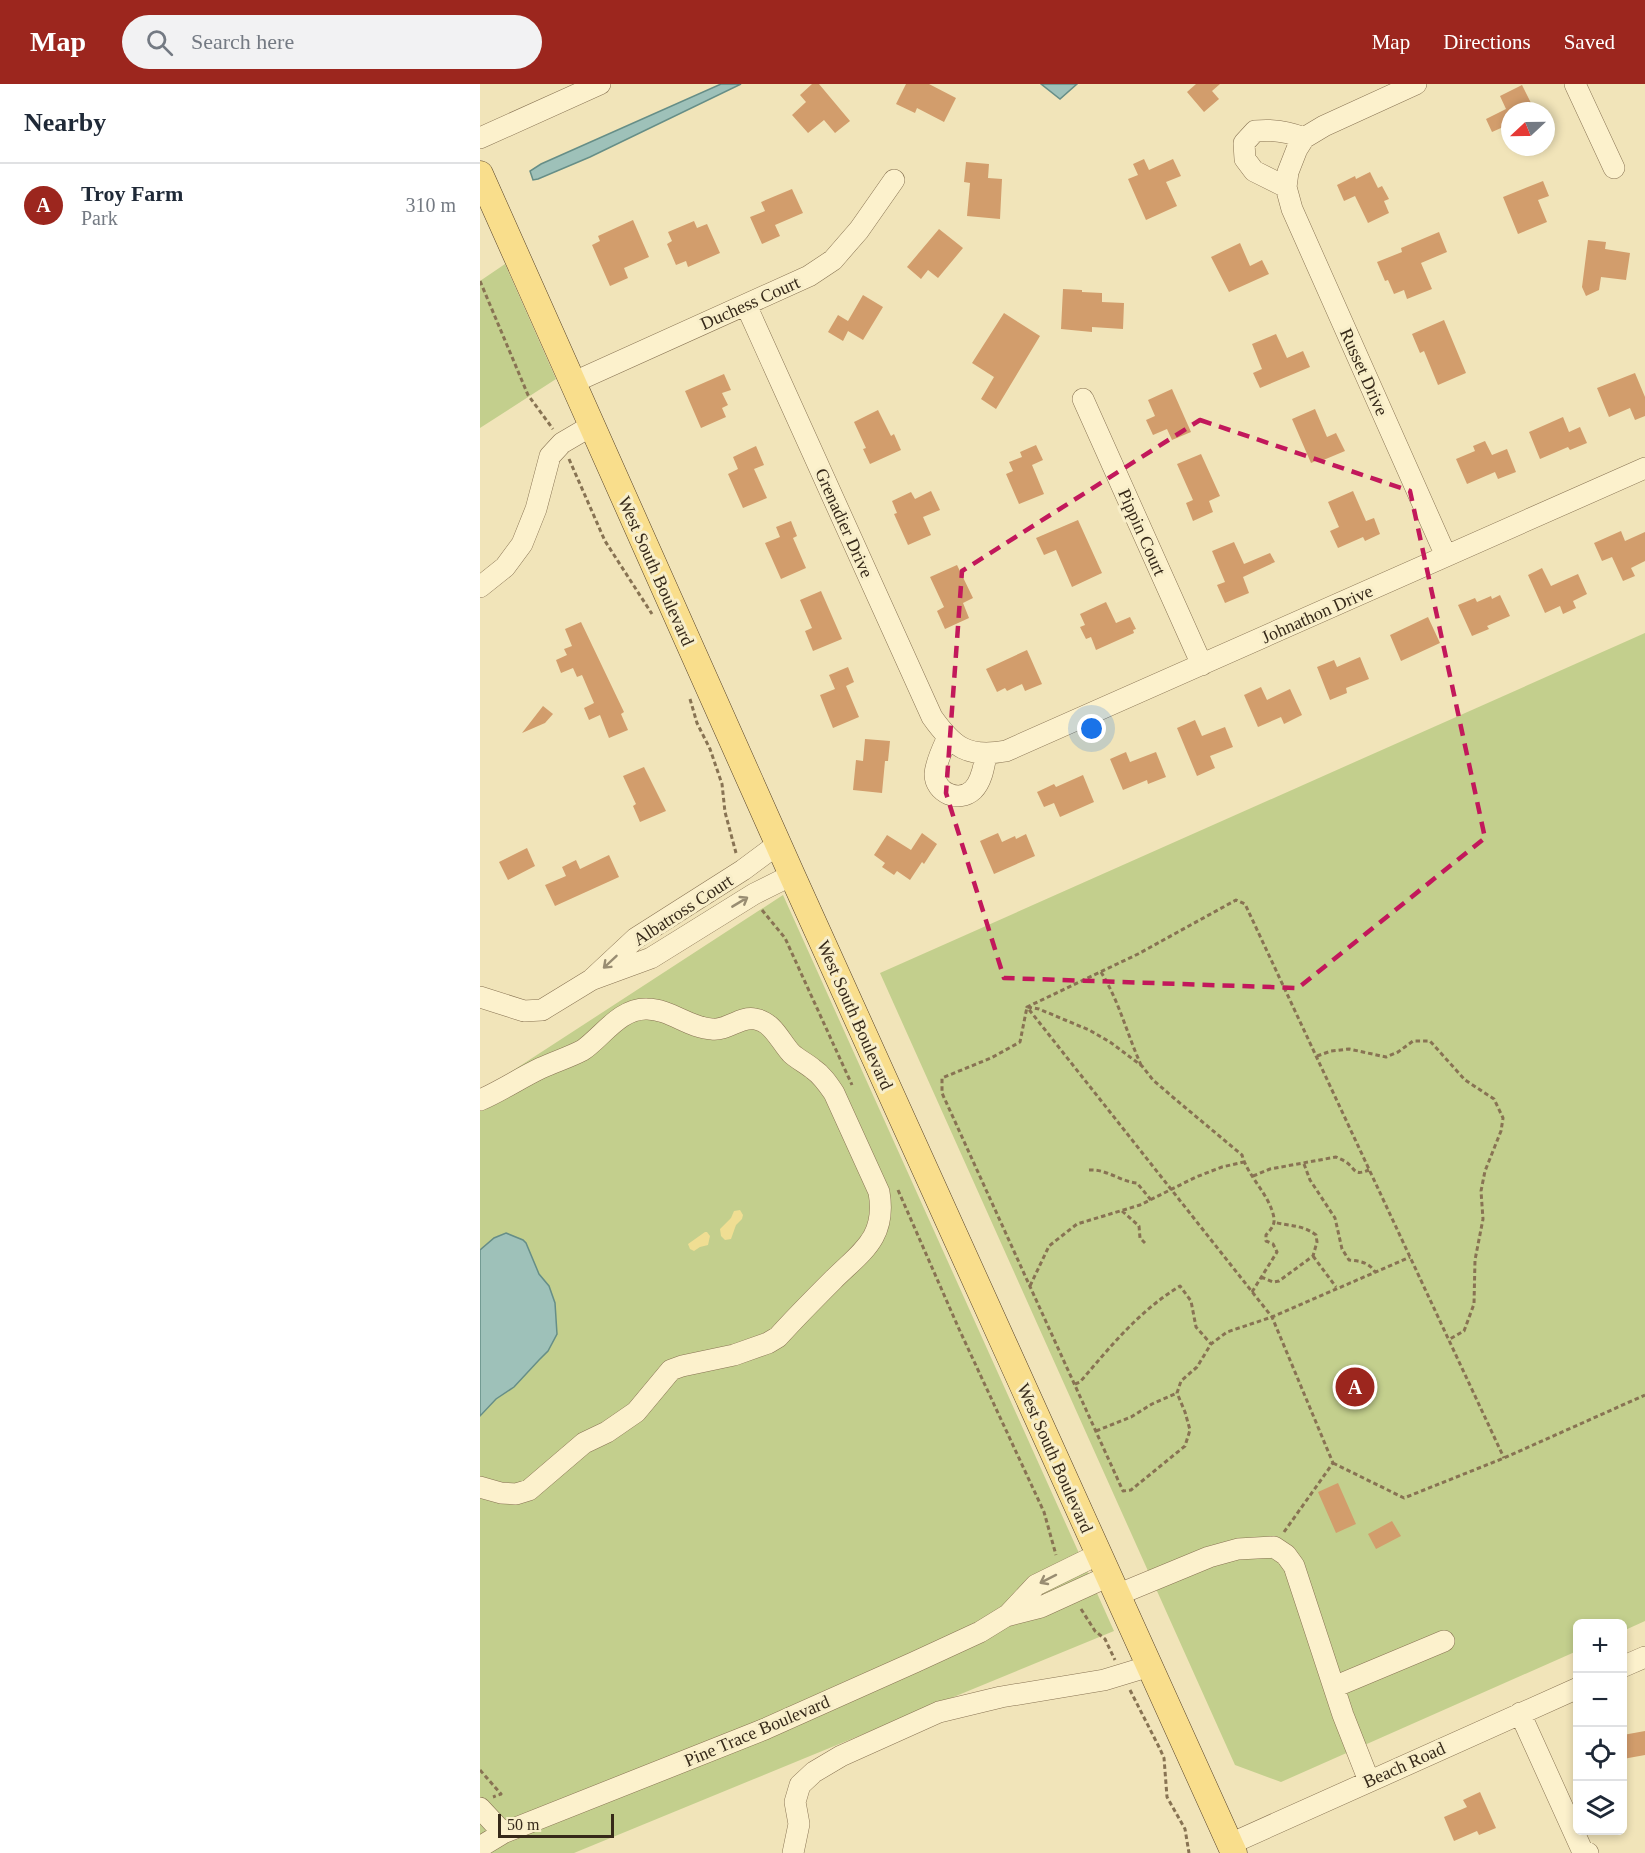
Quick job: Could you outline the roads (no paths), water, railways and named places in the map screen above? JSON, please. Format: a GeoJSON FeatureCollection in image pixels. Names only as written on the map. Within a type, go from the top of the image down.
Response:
{"type":"FeatureCollection","features":[{"type":"Feature","properties":{"kind":"main road","name":"West South Boulevard"},"geometry":{"type":"LineString","coordinates":[[480,174],[778,844],[1232,1849]]}},
{"type":"Feature","properties":{"kind":"street"},"geometry":{"type":"LineString","coordinates":[[480,138],[600,84]]}},
{"type":"Feature","properties":{"kind":"street"},"geometry":{"type":"LineString","coordinates":[[1304,138],[1287,131],[1270,129],[1255,131],[1244,143],[1245,159],[1254,171],[1286,187],[1288,172],[1304,138],[1324,126],[1416,84]]}},
{"type":"Feature","properties":{"kind":"street"},"geometry":{"type":"LineString","coordinates":[[1575,84],[1614,168]]}},
{"type":"Feature","properties":{"kind":"street","name":"Duchess Court"},"geometry":{"type":"LineString","coordinates":[[572,382],[809,276],[833,260],[859,230],[894,180]]}},
{"type":"Feature","properties":{"kind":"street","name":"Russet Drive"},"geometry":{"type":"LineString","coordinates":[[1286,187],[1292,209],[1446,556]]}},
{"type":"Feature","properties":{"kind":"street","name":"Grenadier Drive"},"geometry":{"type":"LineString","coordinates":[[746,305],[932,717],[947,739],[977,753]]}},
{"type":"Feature","properties":{"kind":"street","name":"Pippin Court"},"geometry":{"type":"LineString","coordinates":[[1083,399],[1202,665]]}},
{"type":"Feature","properties":{"kind":"street"},"geometry":{"type":"LineString","coordinates":[[480,587],[505,567],[522,544],[536,509],[550,456],[562,443],[591,426]]}},
{"type":"Feature","properties":{"kind":"street","name":"Johnathon Drive"},"geometry":{"type":"LineString","coordinates":[[977,753],[1006,751],[1645,468]]}},
{"type":"Feature","properties":{"kind":"street"},"geometry":{"type":"LineString","coordinates":[[947,739],[937,761],[935,777],[938,786],[949,796],[962,796],[974,790],[982,773],[977,753]]}},
{"type":"Feature","properties":{"kind":"street","name":"Albatross Court"},"geometry":{"type":"LineString","coordinates":[[591,980],[636,938],[743,870],[778,844]]}},
{"type":"Feature","properties":{"kind":"street","name":"Albatross Court"},"geometry":{"type":"LineString","coordinates":[[480,997],[524,1011],[542,1010],[591,980],[651,958],[754,894],[792,875]]}},
{"type":"Feature","properties":{"kind":"street"},"geometry":{"type":"LineString","coordinates":[[685,908],[699,927]]}},
{"type":"Feature","properties":{"kind":"street"},"geometry":{"type":"LineString","coordinates":[[480,1100],[496,1094],[538,1069],[582,1050],[621,1018],[635,1010],[645,1008],[658,1010],[698,1027],[712,1029],[722,1029],[741,1020],[753,1018],[763,1021],[772,1028],[792,1054],[814,1069],[834,1093],[879,1192],[881,1207],[873,1238],[863,1252],[778,1337],[734,1355],[671,1370],[636,1412],[607,1432],[584,1443],[529,1490],[516,1494],[480,1487]]}},
{"type":"Feature","properties":{"kind":"street","name":"Pine Trace Boulevard"},"geometry":{"type":"LineString","coordinates":[[480,1847],[503,1833],[765,1729],[980,1632],[1006,1616],[1036,1585],[1209,1557],[1238,1549],[1274,1547],[1286,1555],[1294,1566],[1334,1688]]}},
{"type":"Feature","properties":{"kind":"street"},"geometry":{"type":"LineString","coordinates":[[1369,1781],[1334,1688],[1444,1641]]}},
{"type":"Feature","properties":{"kind":"street"},"geometry":{"type":"LineString","coordinates":[[1627,1666],[1645,1657]]}},
{"type":"Feature","properties":{"kind":"street"},"geometry":{"type":"LineString","coordinates":[[793,1853],[799,1824],[795,1802],[800,1785],[814,1772],[841,1756],[939,1712],[1000,1697],[1122,1676],[1150,1666]]}},
{"type":"Feature","properties":{"kind":"street","name":"Beach Road"},"geometry":{"type":"LineString","coordinates":[[1232,1849],[1369,1781],[1573,1690]]}},
{"type":"Feature","properties":{"kind":"street"},"geometry":{"type":"LineString","coordinates":[[1520,1713],[1584,1852]]}},
{"type":"Feature","properties":{"kind":"street"},"geometry":{"type":"LineString","coordinates":[[486,1803],[503,1833]]}},
{"type":"Feature","properties":{"kind":"water"},"geometry":{"type":"Polygon","coordinates":[[[721,84],[741,84],[590,157],[533,180],[530,171],[541,164],[721,84]]]}},
{"type":"Feature","properties":{"kind":"water"},"geometry":{"type":"Polygon","coordinates":[[[1041,84],[1077,84],[1060,99],[1041,84]]]}},
{"type":"Feature","properties":{"kind":"water"},"geometry":{"type":"Polygon","coordinates":[[[506,1233],[526,1243],[539,1274],[549,1286],[555,1303],[557,1334],[548,1351],[514,1387],[496,1399],[480,1416],[480,1250],[494,1238],[506,1233]]]}},
{"type":"Feature","properties":{"kind":"place","name":"Troy Farm"},"geometry":{"type":"Point","coordinates":[1355,1387]}}]}
